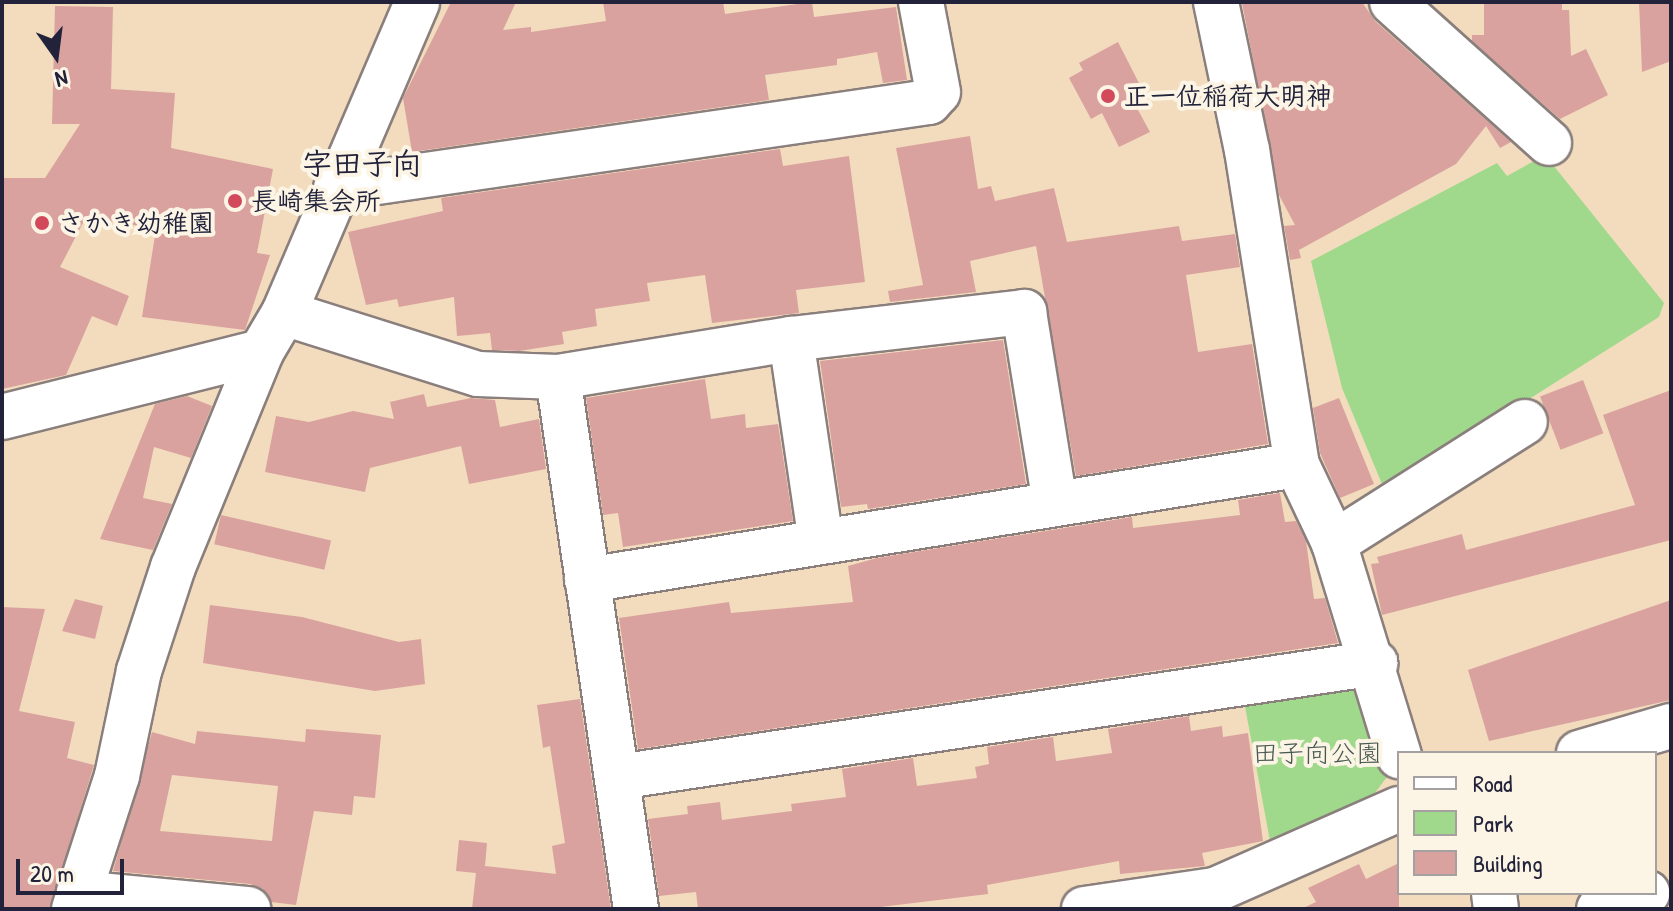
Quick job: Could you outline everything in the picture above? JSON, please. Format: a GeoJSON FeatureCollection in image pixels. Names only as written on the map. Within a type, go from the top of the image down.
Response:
{"type":"FeatureCollection","features":[{"type":"Feature","properties":{"kind":"street"},"geometry":{"type":"LineString","coordinates":[[248,909],[77,901],[117,776],[139,671],[168,582],[261,352],[284,313],[417,2]]}},
{"type":"Feature","properties":{"kind":"street"},"geometry":{"type":"LineString","coordinates":[[336,188],[929,102],[938,92],[921,2]]}},
{"type":"Feature","properties":{"kind":"street"},"geometry":{"type":"LineString","coordinates":[[1216,2],[1247,150],[1297,465],[1334,543],[1375,663],[1398,751]]}},
{"type":"Feature","properties":{"kind":"street"},"geometry":{"type":"LineString","coordinates":[[1392,2],[1549,143]]}},
{"type":"Feature","properties":{"kind":"street"},"geometry":{"type":"LineString","coordinates":[[284,313],[478,374],[558,377],[791,339],[1024,312],[1055,504]]}},
{"type":"Feature","properties":{"kind":"street"},"geometry":{"type":"LineString","coordinates":[[791,339],[821,542]]}},
{"type":"Feature","properties":{"kind":"street"},"geometry":{"type":"LineString","coordinates":[[2,417],[261,352]]}},
{"type":"Feature","properties":{"kind":"street"},"geometry":{"type":"LineString","coordinates":[[558,377],[636,909]]}},
{"type":"Feature","properties":{"kind":"street"},"geometry":{"type":"LineString","coordinates":[[1334,543],[1525,422]]}},
{"type":"Feature","properties":{"kind":"street"},"geometry":{"type":"LineString","coordinates":[[587,580],[1297,465]]}},
{"type":"Feature","properties":{"kind":"street"},"geometry":{"type":"LineString","coordinates":[[618,777],[1375,663]]}},
{"type":"Feature","properties":{"kind":"street"},"geometry":{"type":"LineString","coordinates":[[1586,751],[1671,726]]}},
{"type":"Feature","properties":{"kind":"street"},"geometry":{"type":"LineString","coordinates":[[1084,909],[1215,890],[1397,810]]}},
{"type":"Feature","properties":{"kind":"street"},"geometry":{"type":"LineString","coordinates":[[1599,909],[1641,895]]}},
{"type":"Feature","properties":{"kind":"green space"},"geometry":{"type":"Polygon","coordinates":[[[1545,155],[1664,303],[1659,317],[1399,481],[1382,484],[1342,388],[1311,261],[1497,163],[1507,176],[1545,155]]]}},
{"type":"Feature","properties":{"kind":"green space","name":"田子向公園"},"geometry":{"type":"Polygon","coordinates":[[[1346,687],[1368,698],[1387,777],[1371,798],[1270,841],[1244,701],[1346,687]]]}},
{"type":"Feature","properties":{"kind":"building"},"geometry":{"type":"Polygon","coordinates":[[[451,2],[516,2],[503,30],[531,27],[531,32],[606,21],[603,2],[723,2],[725,14],[812,2],[814,17],[896,7],[907,80],[883,83],[877,52],[837,59],[837,65],[765,75],[769,100],[412,152],[403,98],[451,2]]]}},
{"type":"Feature","properties":{"kind":"building"},"geometry":{"type":"Polygon","coordinates":[[[1362,2],[1375,21],[1511,142],[1500,148],[1486,126],[1456,164],[1299,250],[1301,258],[1290,260],[1284,226],[1295,225],[1279,195],[1242,3],[1362,2]]]}},
{"type":"Feature","properties":{"kind":"building"},"geometry":{"type":"Polygon","coordinates":[[[1484,2],[1562,2],[1562,10],[1569,10],[1571,56],[1586,49],[1608,95],[1560,119],[1472,41],[1472,35],[1484,35],[1484,2]]]}},
{"type":"Feature","properties":{"kind":"building"},"geometry":{"type":"Polygon","coordinates":[[[1639,2],[1671,2],[1671,61],[1642,72],[1639,2]]]}},
{"type":"Feature","properties":{"kind":"building"},"geometry":{"type":"Polygon","coordinates":[[[55,6],[113,7],[111,89],[175,93],[171,148],[273,169],[257,253],[270,255],[245,330],[142,317],[156,229],[86,217],[60,267],[129,296],[117,326],[92,316],[66,375],[2,389],[2,178],[45,178],[80,124],[52,124],[55,6]]]}},
{"type":"Feature","properties":{"kind":"building","name":"正一位稲荷大明神"},"geometry":{"type":"Polygon","coordinates":[[[1118,42],[1144,93],[1132,99],[1150,132],[1119,147],[1102,113],[1091,119],[1069,78],[1083,70],[1079,63],[1118,42]]]}},
{"type":"Feature","properties":{"kind":"building"},"geometry":{"type":"Polygon","coordinates":[[[970,136],[978,189],[991,186],[995,201],[1054,188],[1067,242],[1179,226],[1182,241],[1235,234],[1240,267],[1186,275],[1198,352],[1252,344],[1268,444],[1076,476],[1036,246],[970,261],[976,292],[890,302],[888,291],[923,285],[896,148],[970,136]]]}},
{"type":"Feature","properties":{"kind":"building"},"geometry":{"type":"Polygon","coordinates":[[[780,149],[783,166],[849,156],[865,282],[796,290],[799,313],[712,323],[705,275],[647,283],[650,301],[595,309],[597,326],[562,332],[564,344],[519,351],[492,350],[490,333],[457,336],[454,297],[399,307],[397,299],[366,305],[348,232],[443,211],[441,198],[780,149]]]}},
{"type":"Feature","properties":{"kind":"building"},"geometry":{"type":"Polygon","coordinates":[[[1003,340],[1026,484],[868,509],[867,504],[841,507],[820,361],[1003,340]]]}},
{"type":"Feature","properties":{"kind":"building"},"geometry":{"type":"Polygon","coordinates":[[[705,379],[711,419],[745,414],[746,428],[778,424],[793,521],[623,547],[618,513],[603,515],[586,398],[705,379]]]}},
{"type":"Feature","properties":{"kind":"building"},"geometry":{"type":"Polygon","coordinates":[[[1583,380],[1603,433],[1560,450],[1540,396],[1583,380]]]}},
{"type":"Feature","properties":{"kind":"building"},"geometry":{"type":"Polygon","coordinates":[[[1671,390],[1671,540],[1382,615],[1371,564],[1379,563],[1377,557],[1462,534],[1466,550],[1635,505],[1603,415],[1671,390]]]}},
{"type":"Feature","properties":{"kind":"building"},"geometry":{"type":"Polygon","coordinates":[[[424,394],[427,407],[471,398],[495,400],[500,427],[539,419],[546,469],[469,484],[461,446],[370,468],[365,492],[265,472],[276,416],[309,422],[353,411],[394,419],[390,402],[424,394]]]}},
{"type":"Feature","properties":{"kind":"building"},"geometry":{"type":"Polygon","coordinates":[[[187,396],[212,406],[191,458],[154,447],[143,498],[172,504],[153,550],[100,539],[155,404],[187,396]]]}},
{"type":"Feature","properties":{"kind":"building"},"geometry":{"type":"Polygon","coordinates":[[[1339,398],[1374,484],[1340,498],[1320,453],[1313,408],[1339,398]]]}},
{"type":"Feature","properties":{"kind":"building"},"geometry":{"type":"Polygon","coordinates":[[[1280,493],[1285,522],[1296,521],[1306,541],[1314,599],[1325,598],[1338,643],[638,749],[619,618],[729,602],[731,613],[853,602],[848,566],[877,558],[1132,517],[1133,528],[1240,515],[1238,500],[1280,493]]]}},
{"type":"Feature","properties":{"kind":"building"},"geometry":{"type":"Polygon","coordinates":[[[221,515],[331,540],[324,570],[214,544],[221,515]]]}},
{"type":"Feature","properties":{"kind":"building"},"geometry":{"type":"Polygon","coordinates":[[[75,599],[103,606],[95,639],[62,631],[75,599]]]}},
{"type":"Feature","properties":{"kind":"building"},"geometry":{"type":"Polygon","coordinates":[[[1671,600],[1671,700],[1489,741],[1468,670],[1671,600]]]}},
{"type":"Feature","properties":{"kind":"building"},"geometry":{"type":"Polygon","coordinates":[[[210,605],[302,617],[399,642],[421,639],[425,684],[375,691],[203,663],[210,605]]]}},
{"type":"Feature","properties":{"kind":"building"},"geometry":{"type":"Polygon","coordinates":[[[2,607],[45,609],[19,711],[75,722],[67,758],[94,765],[50,909],[2,909],[2,607]]]}},
{"type":"Feature","properties":{"kind":"building"},"geometry":{"type":"Polygon","coordinates":[[[580,699],[611,909],[472,909],[476,873],[456,871],[459,840],[487,843],[485,866],[556,874],[552,846],[565,843],[550,746],[543,748],[537,705],[580,699]]]}},
{"type":"Feature","properties":{"kind":"building"},"geometry":{"type":"Polygon","coordinates":[[[1189,716],[1191,731],[1222,726],[1223,737],[1248,733],[1263,841],[1202,853],[1205,866],[1120,874],[1119,861],[987,885],[988,894],[864,909],[698,909],[696,892],[659,896],[648,819],[688,814],[687,806],[720,802],[722,820],[792,811],[791,804],[846,797],[842,769],[913,758],[917,786],[977,778],[975,767],[989,764],[987,747],[1053,737],[1056,761],[1112,753],[1108,729],[1189,716]]]}},
{"type":"Feature","properties":{"kind":"building"},"geometry":{"type":"Polygon","coordinates":[[[306,729],[381,735],[375,798],[354,796],[352,815],[314,811],[296,905],[271,902],[263,889],[250,884],[113,871],[152,732],[195,744],[197,731],[305,742],[306,729]],[[172,775],[160,831],[272,841],[278,786],[172,775]]]}},
{"type":"Feature","properties":{"kind":"building"},"geometry":{"type":"Polygon","coordinates":[[[1359,864],[1366,879],[1397,864],[1399,909],[1301,909],[1316,902],[1308,888],[1359,864]]]}},
{"type":"Feature","properties":{"kind":"place","name":"正一位稲荷大明神"},"geometry":{"type":"Point","coordinates":[1108,96]}},
{"type":"Feature","properties":{"kind":"place","name":"長崎集会所"},"geometry":{"type":"Point","coordinates":[235,201]}},
{"type":"Feature","properties":{"kind":"place","name":"さかき幼稚園"},"geometry":{"type":"Point","coordinates":[42,223]}},
{"type":"Feature","properties":{"kind":"district","name":"字田子向"},"geometry":{"type":"Point","coordinates":[362,163]}}]}
